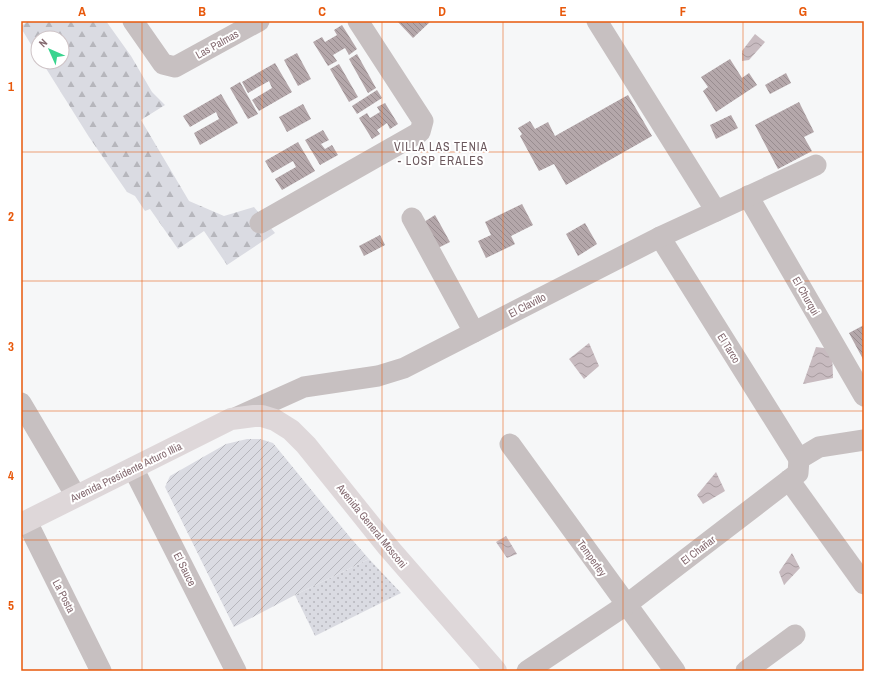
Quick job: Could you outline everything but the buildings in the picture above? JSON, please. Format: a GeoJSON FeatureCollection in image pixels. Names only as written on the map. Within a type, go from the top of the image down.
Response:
{"type":"FeatureCollection","features":[{"type":"Feature","properties":{"kind":"main road","name":"Avenida General Mosconi"},"geometry":{"type":"LineString","coordinates":[[230,419],[262,416],[274,420],[291,430],[306,446],[388,547],[496,671]]}},
{"type":"Feature","properties":{"kind":"main road","name":"Avenida Presidente Arturo Illia"},"geometry":{"type":"LineString","coordinates":[[24,523],[230,419]]}},
{"type":"Feature","properties":{"kind":"street","name":"Las Palmas"},"geometry":{"type":"LineString","coordinates":[[133,21],[163,64],[175,67],[259,21]]}},
{"type":"Feature","properties":{"kind":"street"},"geometry":{"type":"LineString","coordinates":[[260,223],[420,132],[423,121],[358,21]]}},
{"type":"Feature","properties":{"kind":"street"},"geometry":{"type":"LineString","coordinates":[[597,21],[716,211]]}},
{"type":"Feature","properties":{"kind":"street","name":"El Clavillo"},"geometry":{"type":"LineString","coordinates":[[230,419],[304,387],[378,376],[404,368],[660,237],[816,165]]}},
{"type":"Feature","properties":{"kind":"street","name":"El Churqui"},"geometry":{"type":"LineString","coordinates":[[748,196],[864,396]]}},
{"type":"Feature","properties":{"kind":"street"},"geometry":{"type":"LineString","coordinates":[[412,218],[474,332]]}},
{"type":"Feature","properties":{"kind":"street","name":"El Tarco"},"geometry":{"type":"LineString","coordinates":[[660,237],[799,460]]}},
{"type":"Feature","properties":{"kind":"street"},"geometry":{"type":"LineString","coordinates":[[21,403],[76,496]]}},
{"type":"Feature","properties":{"kind":"street"},"geometry":{"type":"LineString","coordinates":[[799,460],[819,447],[864,440]]}},
{"type":"Feature","properties":{"kind":"street","name":"Temperley"},"geometry":{"type":"LineString","coordinates":[[510,444],[675,671]]}},
{"type":"Feature","properties":{"kind":"street","name":"El Chañar"},"geometry":{"type":"LineString","coordinates":[[527,671],[626,605],[789,480],[798,473],[799,460]]}},
{"type":"Feature","properties":{"kind":"street","name":"El Sauce"},"geometry":{"type":"LineString","coordinates":[[133,468],[236,671]]}},
{"type":"Feature","properties":{"kind":"street"},"geometry":{"type":"LineString","coordinates":[[789,480],[864,584]]}},
{"type":"Feature","properties":{"kind":"street","name":"La Posta"},"geometry":{"type":"LineString","coordinates":[[24,523],[101,671]]}},
{"type":"Feature","properties":{"kind":"street"},"geometry":{"type":"LineString","coordinates":[[746,671],[795,635]]}},
{"type":"Feature","properties":{"kind":"green space"},"geometry":{"type":"Polygon","coordinates":[[[29,21],[106,21],[131,56],[152,92],[165,105],[141,120],[189,201],[224,216],[254,207],[275,233],[227,265],[204,231],[178,249],[150,209],[145,211],[135,196],[127,192],[89,137],[47,70],[70,70],[70,30],[30,30],[30,43],[21,26],[29,21]]]}},
{"type":"Feature","properties":{"kind":"green space"},"geometry":{"type":"Polygon","coordinates":[[[247,439],[260,439],[273,443],[369,559],[234,627],[165,487],[170,476],[226,444],[247,439]]]}},
{"type":"Feature","properties":{"kind":"green space"},"geometry":{"type":"Polygon","coordinates":[[[369,559],[401,593],[315,636],[295,595],[369,559]]]}},
{"type":"Feature","properties":{"kind":"water"},"geometry":{"type":"Polygon","coordinates":[[[755,34],[765,42],[749,60],[742,61],[742,51],[755,34]]]}},
{"type":"Feature","properties":{"kind":"water"},"geometry":{"type":"Polygon","coordinates":[[[589,343],[599,366],[584,379],[569,359],[589,343]]]}},
{"type":"Feature","properties":{"kind":"water"},"geometry":{"type":"Polygon","coordinates":[[[816,347],[832,349],[833,378],[803,384],[816,347]]]}},
{"type":"Feature","properties":{"kind":"water"},"geometry":{"type":"Polygon","coordinates":[[[716,472],[725,491],[703,504],[697,495],[716,472]]]}},
{"type":"Feature","properties":{"kind":"water"},"geometry":{"type":"Polygon","coordinates":[[[506,536],[517,554],[507,558],[496,542],[506,536]]]}},
{"type":"Feature","properties":{"kind":"water"},"geometry":{"type":"Polygon","coordinates":[[[792,553],[800,568],[784,585],[779,572],[792,553]]]}},
{"type":"Feature","properties":{"kind":"district","name":"VILLA LAS TENIA - LOSP ERALES"},"geometry":{"type":"Point","coordinates":[441,154]}}]}
